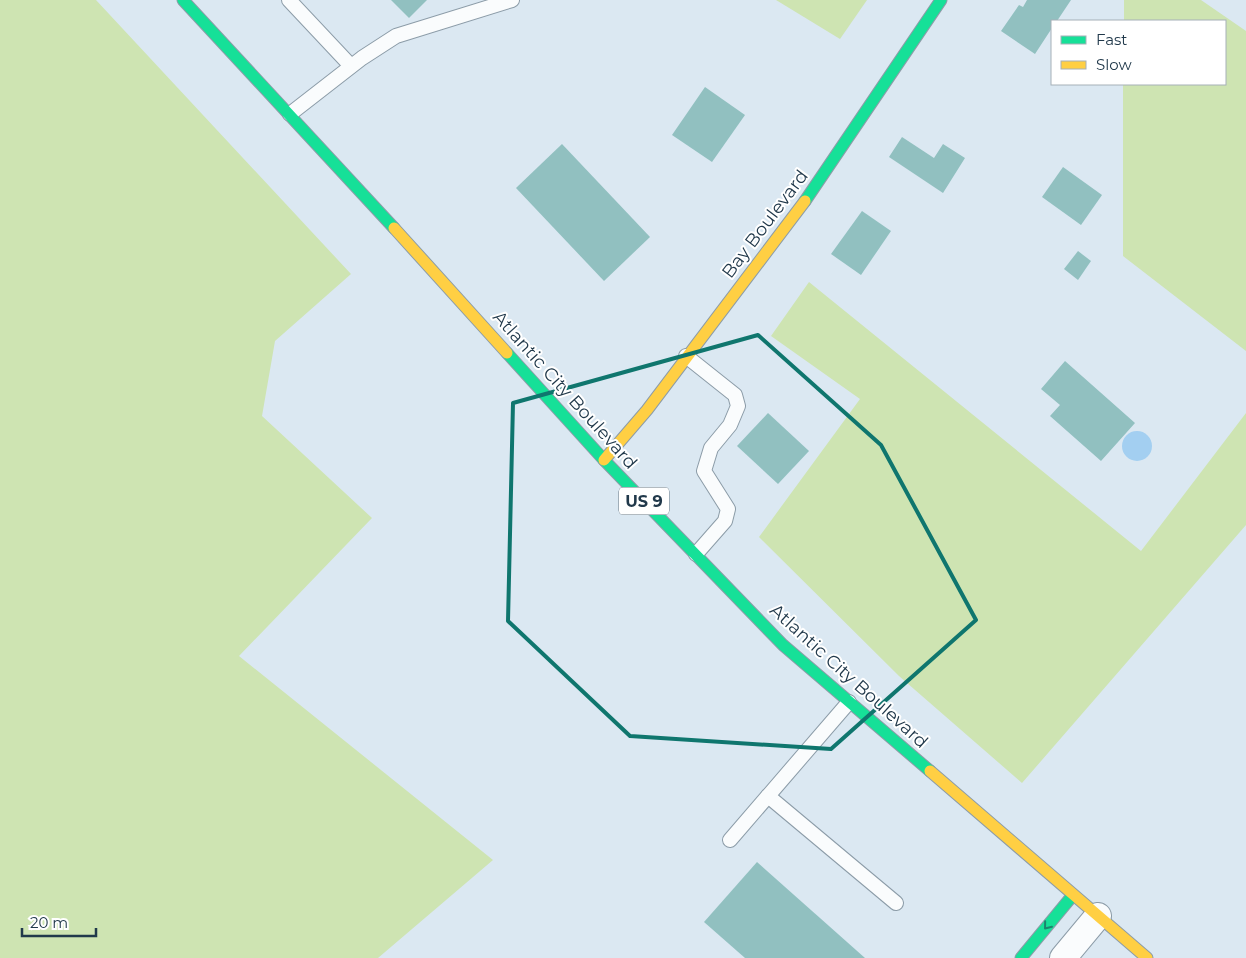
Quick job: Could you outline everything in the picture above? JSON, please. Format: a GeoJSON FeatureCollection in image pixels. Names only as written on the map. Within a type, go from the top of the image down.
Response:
{"type":"FeatureCollection","features":[{"type":"Feature","properties":{"kind":"main road","name":"Atlantic City Boulevard"},"geometry":{"type":"LineString","coordinates":[[183,0],[290,114],[604,460],[783,645],[1147,958]]}},
{"type":"Feature","properties":{"kind":"main road","name":"Bay Boulevard"},"geometry":{"type":"LineString","coordinates":[[604,460],[647,410],[812,192],[942,0]]}},
{"type":"Feature","properties":{"kind":"main road"},"geometry":{"type":"LineString","coordinates":[[1021,958],[1073,895]]}},
{"type":"Feature","properties":{"kind":"street"},"geometry":{"type":"LineString","coordinates":[[1064,958],[1098,916]]}},
{"type":"Feature","properties":{"kind":"lane"},"geometry":{"type":"LineString","coordinates":[[289,0],[351,66]]}},
{"type":"Feature","properties":{"kind":"lane"},"geometry":{"type":"LineString","coordinates":[[290,114],[351,66],[396,36],[512,0]]}},
{"type":"Feature","properties":{"kind":"lane"},"geometry":{"type":"LineString","coordinates":[[686,356],[735,395],[738,406],[730,425],[711,448],[704,471],[728,509],[725,521],[696,554]]}},
{"type":"Feature","properties":{"kind":"lane"},"geometry":{"type":"LineString","coordinates":[[730,840],[849,702]]}},
{"type":"Feature","properties":{"kind":"lane"},"geometry":{"type":"LineString","coordinates":[[768,796],[896,903]]}},
{"type":"Feature","properties":{"kind":"highlighted area"},"geometry":{"type":"Polygon","coordinates":[[[758,335],[881,445],[976,620],[831,749],[630,736],[508,621],[513,403],[758,335]]]}},
{"type":"Feature","properties":{"kind":"green space"},"geometry":{"type":"Polygon","coordinates":[[[0,0],[96,0],[351,274],[275,341],[262,416],[372,518],[239,656],[493,860],[378,958],[0,958],[0,0]]]}},
{"type":"Feature","properties":{"kind":"green space"},"geometry":{"type":"Polygon","coordinates":[[[776,0],[867,0],[840,39],[776,0]]]}},
{"type":"Feature","properties":{"kind":"green space"},"geometry":{"type":"Polygon","coordinates":[[[1124,0],[1201,0],[1246,31],[1246,351],[1123,256],[1123,85],[1226,85],[1226,20],[1124,20],[1124,0]]]}},
{"type":"Feature","properties":{"kind":"green space"},"geometry":{"type":"Polygon","coordinates":[[[809,282],[1141,551],[1246,413],[1246,525],[1022,783],[899,676],[759,537],[860,399],[771,336],[809,282]]]}},
{"type":"Feature","properties":{"kind":"water"},"geometry":{"type":"Polygon","coordinates":[[[1137,431],[1148,435],[1152,446],[1148,457],[1137,461],[1126,457],[1122,446],[1126,435],[1137,431]]]}},
{"type":"Feature","properties":{"kind":"building"},"geometry":{"type":"Polygon","coordinates":[[[391,0],[427,0],[409,18],[391,0]]]}},
{"type":"Feature","properties":{"kind":"building"},"geometry":{"type":"Polygon","coordinates":[[[1027,0],[1071,0],[1058,20],[1051,20],[1051,30],[1035,54],[1001,31],[1019,5],[1023,7],[1027,0]]]}},
{"type":"Feature","properties":{"kind":"building"},"geometry":{"type":"Polygon","coordinates":[[[705,87],[745,115],[712,162],[672,135],[705,87]]]}},
{"type":"Feature","properties":{"kind":"building"},"geometry":{"type":"Polygon","coordinates":[[[902,137],[934,158],[943,144],[965,158],[943,193],[889,157],[902,137]]]}},
{"type":"Feature","properties":{"kind":"building"},"geometry":{"type":"Polygon","coordinates":[[[562,144],[650,237],[604,281],[516,188],[562,144]]]}},
{"type":"Feature","properties":{"kind":"building"},"geometry":{"type":"Polygon","coordinates":[[[1063,167],[1102,195],[1081,225],[1042,197],[1063,167]]]}},
{"type":"Feature","properties":{"kind":"building"},"geometry":{"type":"Polygon","coordinates":[[[862,211],[891,231],[861,275],[831,254],[862,211]]]}},
{"type":"Feature","properties":{"kind":"building"},"geometry":{"type":"Polygon","coordinates":[[[1078,251],[1091,261],[1078,280],[1064,269],[1078,251]]]}},
{"type":"Feature","properties":{"kind":"building"},"geometry":{"type":"Polygon","coordinates":[[[1065,361],[1135,423],[1101,461],[1050,416],[1060,405],[1041,389],[1065,361]]]}},
{"type":"Feature","properties":{"kind":"building"},"geometry":{"type":"Polygon","coordinates":[[[768,413],[809,451],[778,484],[737,446],[768,413]]]}},
{"type":"Feature","properties":{"kind":"building"},"geometry":{"type":"Polygon","coordinates":[[[757,862],[865,958],[745,958],[704,922],[757,862]]]}},
{"type":"Feature","properties":{"kind":"traffic: fast"},"geometry":{"type":"LineString","coordinates":[[183,0],[394,228]]}},
{"type":"Feature","properties":{"kind":"traffic: fast"},"geometry":{"type":"LineString","coordinates":[[805,201],[941,0]]}},
{"type":"Feature","properties":{"kind":"traffic: fast"},"geometry":{"type":"LineString","coordinates":[[507,353],[604,460],[783,645],[930,771]]}},
{"type":"Feature","properties":{"kind":"traffic: fast"},"geometry":{"type":"LineString","coordinates":[[1021,958],[1073,895]]}},
{"type":"Feature","properties":{"kind":"traffic: slow"},"geometry":{"type":"LineString","coordinates":[[604,460],[647,410],[805,201]]}},
{"type":"Feature","properties":{"kind":"traffic: slow"},"geometry":{"type":"LineString","coordinates":[[394,228],[507,353]]}},
{"type":"Feature","properties":{"kind":"traffic: slow"},"geometry":{"type":"LineString","coordinates":[[930,771],[1147,958]]}}]}
